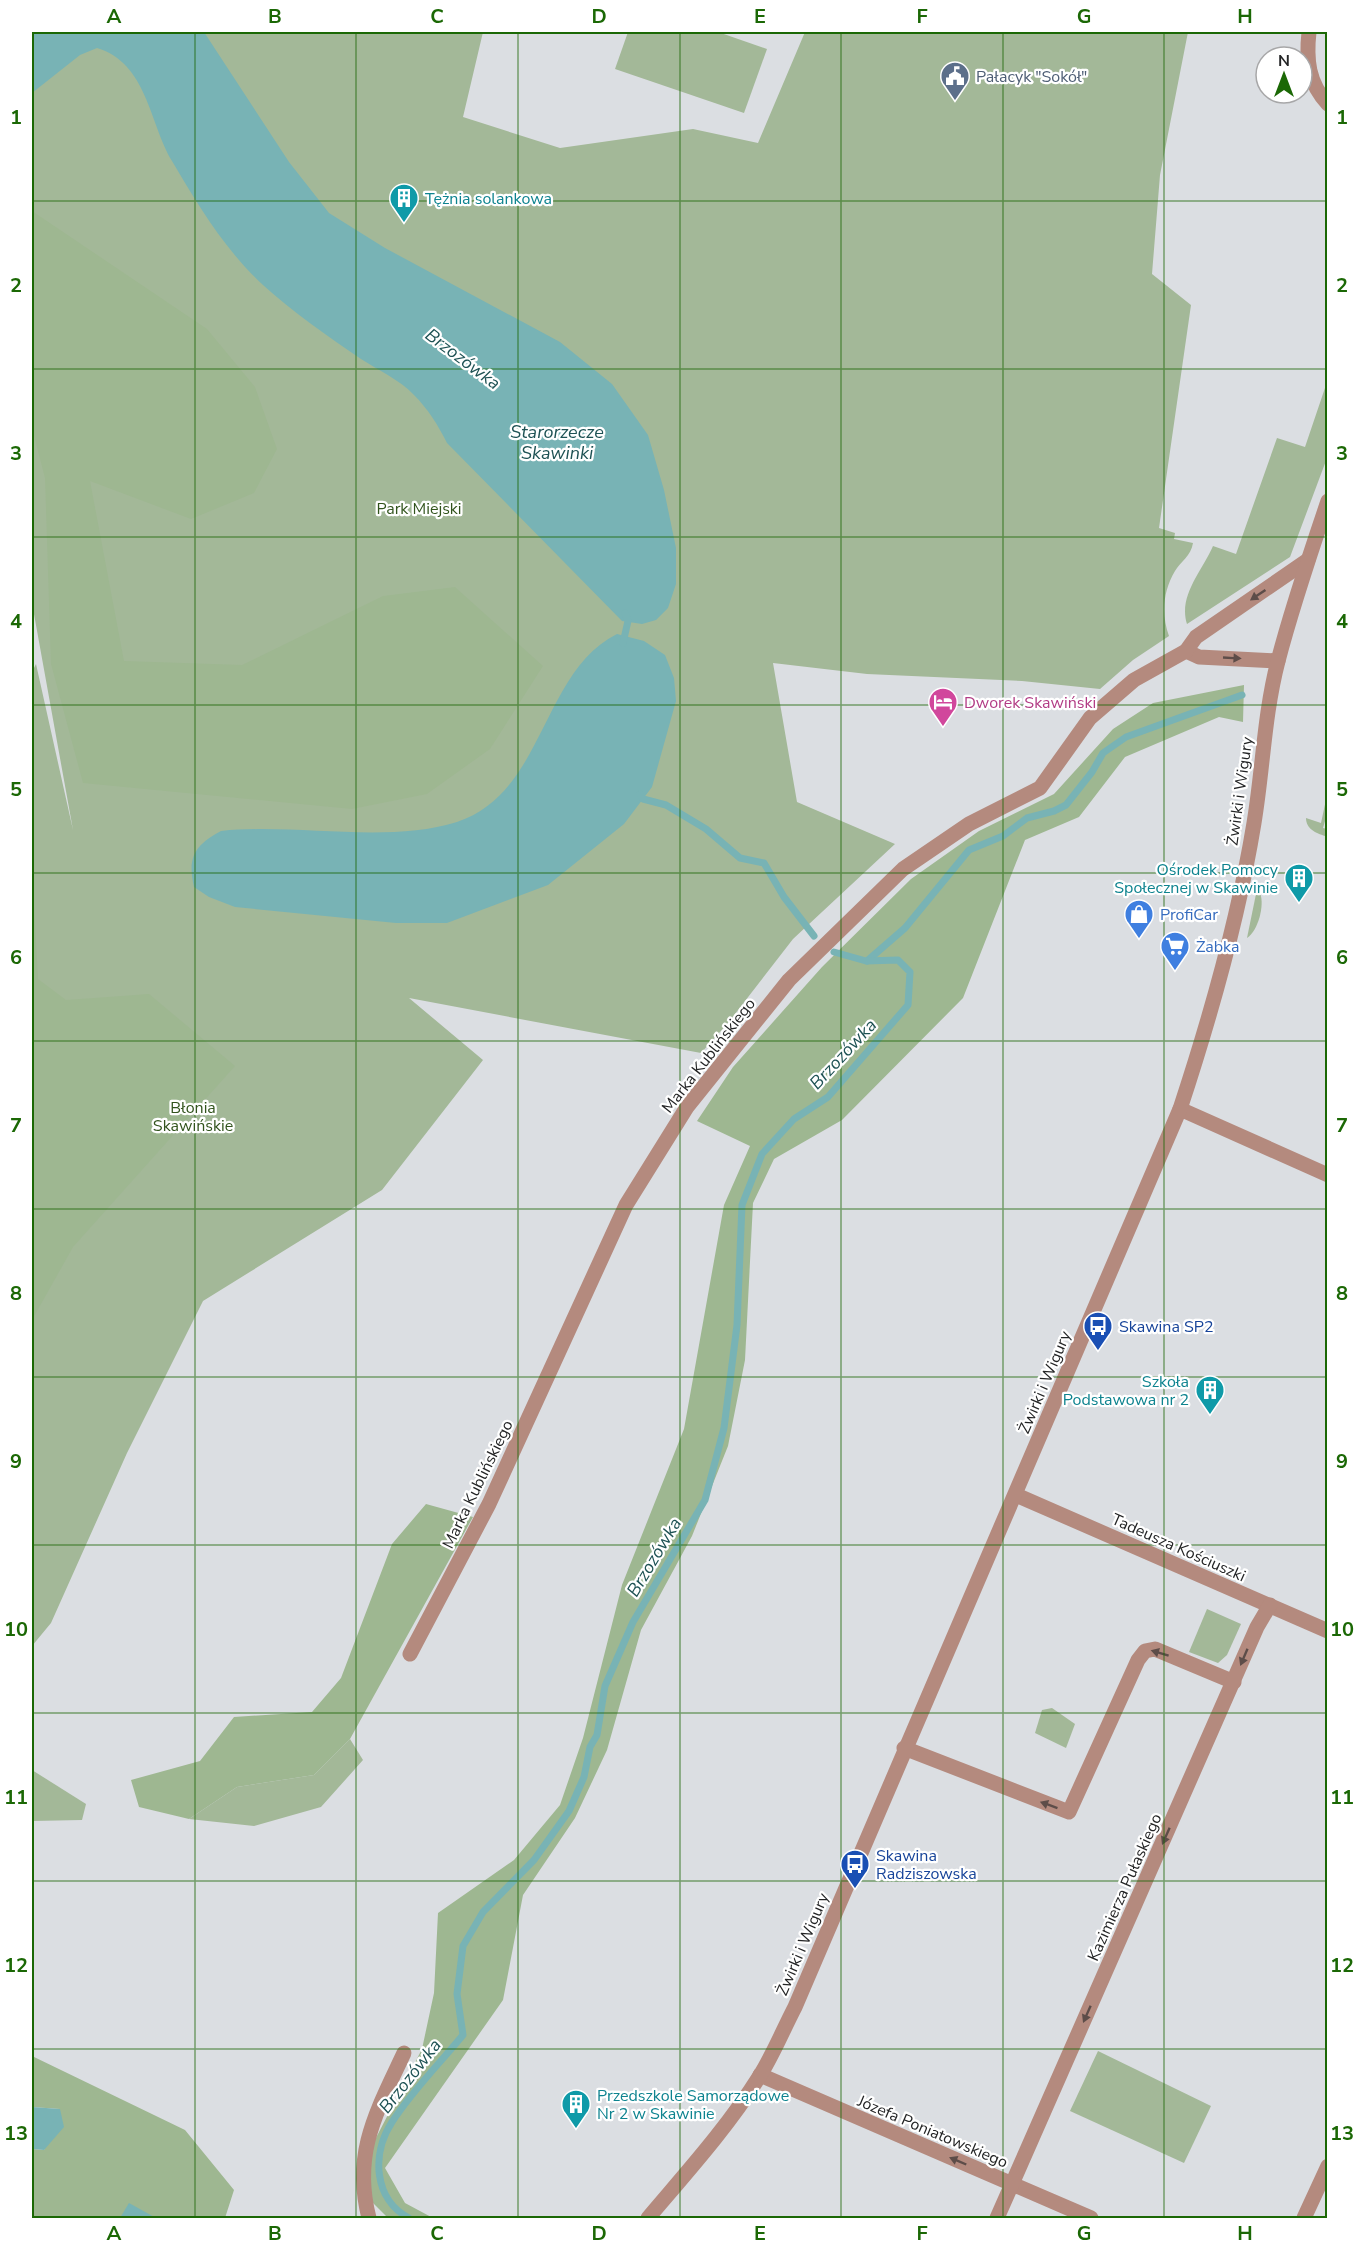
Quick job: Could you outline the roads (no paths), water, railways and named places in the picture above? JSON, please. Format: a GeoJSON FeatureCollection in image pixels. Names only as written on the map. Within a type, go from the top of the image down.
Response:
{"type":"FeatureCollection","features":[{"type":"Feature","properties":{"kind":"street"},"geometry":{"type":"LineString","coordinates":[[1309,32],[1308,65],[1312,83],[1328,104]]}},
{"type":"Feature","properties":{"kind":"street","name":"Żwirki i Wigury"},"geometry":{"type":"LineString","coordinates":[[648,2218],[715,2138],[760,2075],[795,2007],[904,1748],[1016,1495],[1179,1109],[1212,1012],[1232,934],[1254,821],[1269,702],[1278,661],[1307,562],[1328,501]]}},
{"type":"Feature","properties":{"kind":"street"},"geometry":{"type":"LineString","coordinates":[[1307,562],[1328,530]]}},
{"type":"Feature","properties":{"kind":"street","name":"Marka Kublińskiego"},"geometry":{"type":"LineString","coordinates":[[410,1654],[489,1504],[626,1205],[687,1107],[789,980],[903,869],[969,824],[1040,788],[1090,718],[1134,680],[1186,651],[1196,637],[1307,562]]}},
{"type":"Feature","properties":{"kind":"street"},"geometry":{"type":"LineString","coordinates":[[1186,651],[1199,657],[1278,661]]}},
{"type":"Feature","properties":{"kind":"street"},"geometry":{"type":"LineString","coordinates":[[1179,1109],[1328,1175]]}},
{"type":"Feature","properties":{"kind":"street","name":"Tadeusza Kościuszki"},"geometry":{"type":"LineString","coordinates":[[1016,1495],[1328,1631]]}},
{"type":"Feature","properties":{"kind":"street","name":"Kazimierza Pułaskiego"},"geometry":{"type":"LineString","coordinates":[[997,2218],[1257,1627],[1270,1605]]}},
{"type":"Feature","properties":{"kind":"street"},"geometry":{"type":"LineString","coordinates":[[904,1748],[922,1757],[1069,1812],[1138,1660],[1145,1651],[1155,1649],[1234,1682]]}},
{"type":"Feature","properties":{"kind":"street"},"geometry":{"type":"LineString","coordinates":[[369,2218],[363,2194],[363,2159],[379,2106],[404,2053]]}},
{"type":"Feature","properties":{"kind":"street","name":"Józefa Poniatowskiego"},"geometry":{"type":"LineString","coordinates":[[760,2075],[1091,2218]]}},
{"type":"Feature","properties":{"kind":"street"},"geometry":{"type":"LineString","coordinates":[[1304,2218],[1328,2166]]}},
{"type":"Feature","properties":{"kind":"water","name":"Starorzecze Skawinki"},"geometry":{"type":"Polygon","coordinates":[[[32,32],[204,32],[289,162],[329,213],[385,248],[560,342],[612,384],[648,435],[664,490],[676,548],[676,584],[668,608],[656,620],[642,624],[622,621],[447,443],[419,400],[396,380],[310,324],[249,271],[224,242],[172,161],[145,96],[127,66],[114,56],[97,48],[80,55],[32,93],[32,32]]]}},
{"type":"Feature","properties":{"kind":"water"},"geometry":{"type":"Polygon","coordinates":[[[617,634],[644,641],[665,655],[674,678],[676,701],[652,787],[624,824],[548,885],[447,923],[396,923],[235,907],[209,897],[194,887],[192,868],[195,853],[205,841],[221,831],[279,829],[401,832],[457,822],[486,807],[508,786],[526,760],[572,675],[592,652],[617,634]]]}},
{"type":"Feature","properties":{"kind":"water"},"geometry":{"type":"Polygon","coordinates":[[[32,2107],[60,2109],[64,2127],[44,2150],[32,2149],[32,2107]]]}},
{"type":"Feature","properties":{"kind":"water"},"geometry":{"type":"Polygon","coordinates":[[[129,2203],[156,2218],[120,2218],[129,2203]]]}},
{"type":"Feature","properties":{"kind":"waterway","name":"Brzozówka"},"geometry":{"type":"LineString","coordinates":[[623,643],[628,621],[625,613]]}},
{"type":"Feature","properties":{"kind":"waterway"},"geometry":{"type":"LineString","coordinates":[[867,961],[905,928],[969,850],[1003,836],[1027,818],[1054,811],[1066,805],[1092,772],[1103,753],[1126,737],[1242,695]]}},
{"type":"Feature","properties":{"kind":"waterway","name":"Brzozówka"},"geometry":{"type":"LineString","coordinates":[[640,794],[643,799],[666,805],[706,829],[740,858],[764,863],[784,897],[814,936]]}},
{"type":"Feature","properties":{"kind":"waterway","name":"Brzozówka"},"geometry":{"type":"LineString","coordinates":[[409,2218],[397,2210],[383,2188],[379,2162],[385,2135],[417,2088],[463,2035],[457,1994],[463,1946],[483,1912],[534,1860],[569,1811],[584,1777],[590,1747],[597,1735],[605,1686],[633,1622],[705,1500],[724,1428],[737,1325],[742,1205],[762,1154],[794,1119],[828,1097],[908,1005],[910,972],[898,960],[866,961],[834,952]]}},
{"type":"Feature","properties":{"kind":"place","name":"Pałacyk \"Sokół\""},"geometry":{"type":"Point","coordinates":[955,102]}},
{"type":"Feature","properties":{"kind":"place","name":"Tężnia solankowa"},"geometry":{"type":"Point","coordinates":[404,224]}},
{"type":"Feature","properties":{"kind":"place","name":"Dworek Skawiński"},"geometry":{"type":"Point","coordinates":[943,728]}},
{"type":"Feature","properties":{"kind":"place","name":"Ośrodek Pomocy Społecznej w Skawinie"},"geometry":{"type":"Point","coordinates":[1299,904]}},
{"type":"Feature","properties":{"kind":"place","name":"ProfiCar"},"geometry":{"type":"Point","coordinates":[1139,940]}},
{"type":"Feature","properties":{"kind":"place","name":"Żabka"},"geometry":{"type":"Point","coordinates":[1175,972]}},
{"type":"Feature","properties":{"kind":"place","name":"Skawina SP2"},"geometry":{"type":"Point","coordinates":[1098,1352]}},
{"type":"Feature","properties":{"kind":"place","name":"Szkoła Podstawowa nr 2"},"geometry":{"type":"Point","coordinates":[1210,1416]}},
{"type":"Feature","properties":{"kind":"place","name":"Skawina Radziszowska"},"geometry":{"type":"Point","coordinates":[855,1890]}},
{"type":"Feature","properties":{"kind":"place","name":"Przedszkole Samorządowe Nr 2 w Skawinie"},"geometry":{"type":"Point","coordinates":[576,2130]}},
{"type":"Feature","properties":{"kind":"park label","name":"Park Miejski"},"geometry":{"type":"Point","coordinates":[419,508]}},
{"type":"Feature","properties":{"kind":"park label","name":"Błonia Skawińskie"},"geometry":{"type":"Point","coordinates":[193,1116]}}]}
